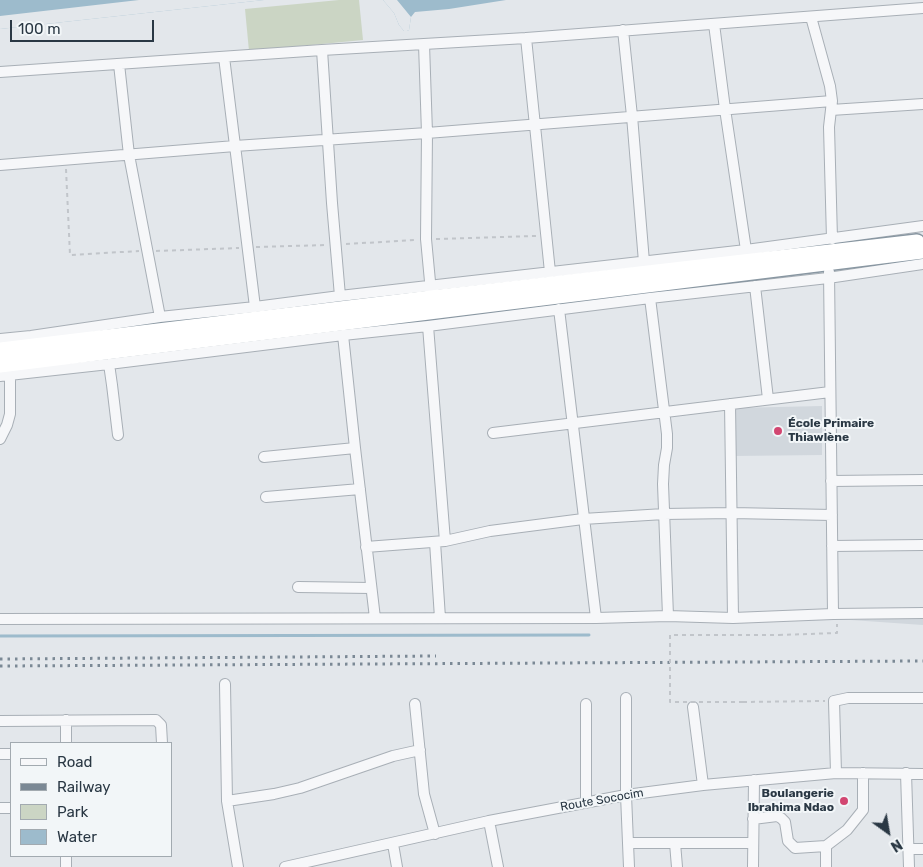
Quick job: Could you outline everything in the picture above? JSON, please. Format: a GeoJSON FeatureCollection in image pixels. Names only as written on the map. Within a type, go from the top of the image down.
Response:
{"type":"FeatureCollection","features":[{"type":"Feature","properties":{"kind":"highway"},"geometry":{"type":"LineString","coordinates":[[4,360],[431,292],[923,241]]}},
{"type":"Feature","properties":{"kind":"highway"},"geometry":{"type":"LineString","coordinates":[[4,360],[829,270],[923,251]]}},
{"type":"Feature","properties":{"kind":"street"},"geometry":{"type":"LineString","coordinates":[[0,72],[526,38],[923,8]]}},
{"type":"Feature","properties":{"kind":"street"},"geometry":{"type":"LineString","coordinates":[[811,17],[828,78],[831,106],[829,127],[832,239]]}},
{"type":"Feature","properties":{"kind":"street"},"geometry":{"type":"LineString","coordinates":[[714,24],[746,250]]}},
{"type":"Feature","properties":{"kind":"street"},"geometry":{"type":"LineString","coordinates":[[623,30],[644,262]]}},
{"type":"Feature","properties":{"kind":"street"},"geometry":{"type":"LineString","coordinates":[[526,38],[550,272]]}},
{"type":"Feature","properties":{"kind":"street"},"geometry":{"type":"LineString","coordinates":[[424,44],[427,133],[426,239],[431,292]]}},
{"type":"Feature","properties":{"kind":"street"},"geometry":{"type":"LineString","coordinates":[[322,50],[340,296]]}},
{"type":"Feature","properties":{"kind":"street"},"geometry":{"type":"LineString","coordinates":[[224,57],[254,307]]}},
{"type":"Feature","properties":{"kind":"street"},"geometry":{"type":"LineString","coordinates":[[119,64],[129,155],[160,317]]}},
{"type":"Feature","properties":{"kind":"street"},"geometry":{"type":"LineString","coordinates":[[0,165],[725,109],[923,104]]}},
{"type":"Feature","properties":{"kind":"street"},"geometry":{"type":"LineString","coordinates":[[4,360],[31,336],[160,317],[340,296],[431,292],[550,272],[746,250],[923,226]]}},
{"type":"Feature","properties":{"kind":"street"},"geometry":{"type":"LineString","coordinates":[[4,360],[109,364],[755,286],[829,270],[923,264]]}},
{"type":"Feature","properties":{"kind":"street"},"geometry":{"type":"LineString","coordinates":[[829,270],[832,546],[835,614]]}},
{"type":"Feature","properties":{"kind":"street"},"geometry":{"type":"LineString","coordinates":[[755,286],[768,399]]}},
{"type":"Feature","properties":{"kind":"street"},"geometry":{"type":"LineString","coordinates":[[650,298],[667,434],[663,475],[668,616]]}},
{"type":"Feature","properties":{"kind":"street"},"geometry":{"type":"LineString","coordinates":[[559,309],[571,424],[596,618]]}},
{"type":"Feature","properties":{"kind":"street"},"geometry":{"type":"LineString","coordinates":[[428,326],[440,541],[440,618]]}},
{"type":"Feature","properties":{"kind":"street"},"geometry":{"type":"LineString","coordinates":[[343,335],[375,618]]}},
{"type":"Feature","properties":{"kind":"street"},"geometry":{"type":"LineString","coordinates":[[0,439],[10,414],[4,360]]}},
{"type":"Feature","properties":{"kind":"street"},"geometry":{"type":"LineString","coordinates":[[109,364],[118,436]]}},
{"type":"Feature","properties":{"kind":"street"},"geometry":{"type":"LineString","coordinates":[[493,433],[830,392]]}},
{"type":"Feature","properties":{"kind":"street"},"geometry":{"type":"LineString","coordinates":[[730,404],[733,618]]}},
{"type":"Feature","properties":{"kind":"street"},"geometry":{"type":"LineString","coordinates":[[264,457],[355,448]]}},
{"type":"Feature","properties":{"kind":"street"},"geometry":{"type":"LineString","coordinates":[[831,481],[923,480]]}},
{"type":"Feature","properties":{"kind":"street"},"geometry":{"type":"LineString","coordinates":[[266,496],[360,489]]}},
{"type":"Feature","properties":{"kind":"street"},"geometry":{"type":"LineString","coordinates":[[366,547],[440,541],[490,531],[583,519],[664,514],[832,515]]}},
{"type":"Feature","properties":{"kind":"street"},"geometry":{"type":"LineString","coordinates":[[832,546],[923,545]]}},
{"type":"Feature","properties":{"kind":"street"},"geometry":{"type":"LineString","coordinates":[[298,587],[371,588]]}},
{"type":"Feature","properties":{"kind":"street"},"geometry":{"type":"LineString","coordinates":[[0,619],[596,618],[668,616],[733,618],[923,612]]}},
{"type":"Feature","properties":{"kind":"street"},"geometry":{"type":"LineString","coordinates":[[225,684],[227,801],[238,867]]}},
{"type":"Feature","properties":{"kind":"street"},"geometry":{"type":"LineString","coordinates":[[626,698],[626,795],[629,867]]}},
{"type":"Feature","properties":{"kind":"street"},"geometry":{"type":"LineString","coordinates":[[836,773],[834,701],[848,698],[923,698]]}},
{"type":"Feature","properties":{"kind":"street"},"geometry":{"type":"LineString","coordinates":[[415,704],[424,794],[435,834]]}},
{"type":"Feature","properties":{"kind":"street"},"geometry":{"type":"LineString","coordinates":[[586,704],[586,803]]}},
{"type":"Feature","properties":{"kind":"street"},"geometry":{"type":"LineString","coordinates":[[693,708],[703,785]]}},
{"type":"Feature","properties":{"kind":"street"},"geometry":{"type":"LineString","coordinates":[[66,720],[66,742]]}},
{"type":"Feature","properties":{"kind":"street"},"geometry":{"type":"LineString","coordinates":[[0,721],[156,720],[161,725],[162,742]]}},
{"type":"Feature","properties":{"kind":"street"},"geometry":{"type":"LineString","coordinates":[[227,801],[300,788],[393,756],[420,750]]}},
{"type":"Feature","properties":{"kind":"street","name":"Route Sococim"},"geometry":{"type":"LineString","coordinates":[[285,867],[489,822],[626,795],[703,785],[836,773],[923,774]]}},
{"type":"Feature","properties":{"kind":"street"},"geometry":{"type":"LineString","coordinates":[[753,818],[776,816],[781,818],[785,822],[788,842],[795,848],[826,846],[847,830],[863,810],[863,773]]}},
{"type":"Feature","properties":{"kind":"street"},"geometry":{"type":"LineString","coordinates":[[906,773],[909,867]]}},
{"type":"Feature","properties":{"kind":"street"},"geometry":{"type":"LineString","coordinates":[[753,867],[754,780]]}},
{"type":"Feature","properties":{"kind":"street"},"geometry":{"type":"LineString","coordinates":[[489,822],[498,867]]}},
{"type":"Feature","properties":{"kind":"street"},"geometry":{"type":"LineString","coordinates":[[628,843],[753,843]]}},
{"type":"Feature","properties":{"kind":"street"},"geometry":{"type":"LineString","coordinates":[[675,843],[677,867]]}},
{"type":"Feature","properties":{"kind":"street"},"geometry":{"type":"LineString","coordinates":[[393,844],[398,867]]}},
{"type":"Feature","properties":{"kind":"street"},"geometry":{"type":"LineString","coordinates":[[826,846],[826,867]]}},
{"type":"Feature","properties":{"kind":"street"},"geometry":{"type":"LineString","coordinates":[[908,849],[923,849]]}},
{"type":"Feature","properties":{"kind":"path"},"geometry":{"type":"LineString","coordinates":[[66,159],[70,255],[546,235]]}},
{"type":"Feature","properties":{"kind":"path"},"geometry":{"type":"LineString","coordinates":[[834,701],[670,702],[670,635],[837,634],[835,614]]}},
{"type":"Feature","properties":{"kind":"shaded area","name":"École Primaire Thiawlène"},"geometry":{"type":"Polygon","coordinates":[[[822,406],[822,455],[733,456],[733,408],[822,406]]]}},
{"type":"Feature","properties":{"kind":"shaded area"},"geometry":{"type":"Polygon","coordinates":[[[923,618],[923,625],[851,620],[923,618]]]}},
{"type":"Feature","properties":{"kind":"green space"},"geometry":{"type":"Polygon","coordinates":[[[339,0],[359,0],[363,40],[249,51],[245,9],[339,0]]]}},
{"type":"Feature","properties":{"kind":"water"},"geometry":{"type":"Polygon","coordinates":[[[0,0],[264,0],[0,29],[0,0]]]}},
{"type":"Feature","properties":{"kind":"water"},"geometry":{"type":"Polygon","coordinates":[[[383,0],[506,0],[415,12],[411,17],[409,30],[404,31],[394,13],[383,0]]]}},
{"type":"Feature","properties":{"kind":"pier"},"geometry":{"type":"Polygon","coordinates":[[[139,0],[264,0],[0,29],[0,16],[139,0]]]}},
{"type":"Feature","properties":{"kind":"pier"},"geometry":{"type":"Polygon","coordinates":[[[383,0],[397,0],[411,17],[409,30],[404,31],[394,13],[383,0]]]}},
{"type":"Feature","properties":{"kind":"waterway"},"geometry":{"type":"LineString","coordinates":[[0,636],[589,635]]}},
{"type":"Feature","properties":{"kind":"railway"},"geometry":{"type":"LineString","coordinates":[[0,659],[436,656]]}},
{"type":"Feature","properties":{"kind":"railway"},"geometry":{"type":"LineString","coordinates":[[0,666],[923,661]]}},
{"type":"Feature","properties":{"kind":"place","name":"École Primaire Thiawlène"},"geometry":{"type":"Point","coordinates":[778,431]}},
{"type":"Feature","properties":{"kind":"place","name":"Boulangerie Ibrahima Ndao"},"geometry":{"type":"Point","coordinates":[844,801]}}]}
